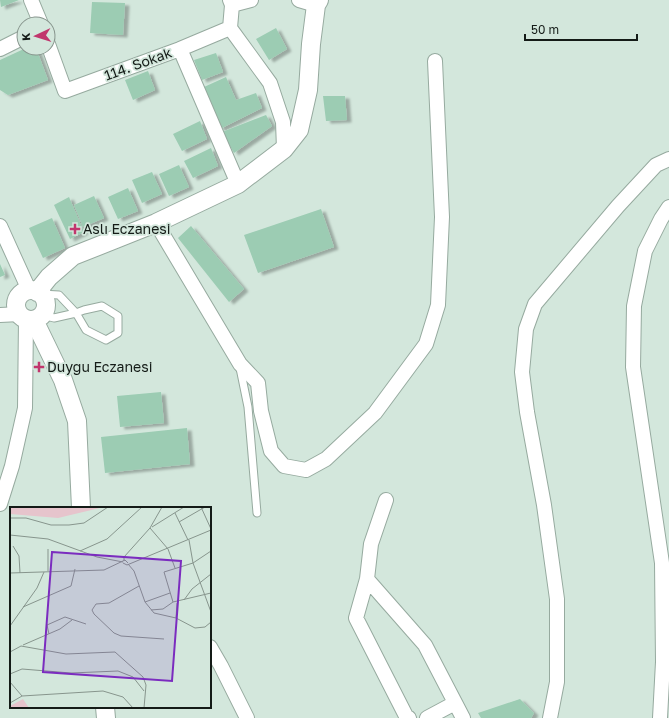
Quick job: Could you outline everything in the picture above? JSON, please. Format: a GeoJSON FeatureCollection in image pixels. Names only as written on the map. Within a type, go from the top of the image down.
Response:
{"type":"FeatureCollection","features":[{"type":"Feature","properties":{"kind":"street"},"geometry":{"type":"LineString","coordinates":[[31,0],[38,16]]}},
{"type":"Feature","properties":{"kind":"street"},"geometry":{"type":"LineString","coordinates":[[251,0],[231,2],[230,28],[270,83],[283,122],[284,148]]}},
{"type":"Feature","properties":{"kind":"street"},"geometry":{"type":"LineString","coordinates":[[81,507],[77,421],[63,380],[31,317],[17,305],[20,295],[36,292],[49,277],[73,256],[156,223],[238,184],[284,148],[299,130],[308,90],[311,44],[318,2],[298,0]]}},
{"type":"Feature","properties":{"kind":"street","name":"114. Sokak"},"geometry":{"type":"LineString","coordinates":[[52,56],[65,90],[180,49],[230,28]]}},
{"type":"Feature","properties":{"kind":"street"},"geometry":{"type":"LineString","coordinates":[[0,49],[16,41]]}},
{"type":"Feature","properties":{"kind":"street"},"geometry":{"type":"LineString","coordinates":[[180,49],[238,184]]}},
{"type":"Feature","properties":{"kind":"street"},"geometry":{"type":"LineString","coordinates":[[156,223],[240,364],[258,383],[261,411],[272,451],[284,466],[306,470],[326,459],[374,413],[426,344],[438,305],[442,218],[435,61]]}},
{"type":"Feature","properties":{"kind":"street"},"geometry":{"type":"LineString","coordinates":[[550,718],[557,682],[557,599],[544,505],[527,412],[522,372],[526,330],[535,304],[618,206],[656,165],[669,159]]}},
{"type":"Feature","properties":{"kind":"street"},"geometry":{"type":"LineString","coordinates":[[660,718],[662,662],[662,563],[633,367],[634,306],[645,251],[661,219],[669,207]]}},
{"type":"Feature","properties":{"kind":"street"},"geometry":{"type":"LineString","coordinates":[[0,226],[36,292],[46,302],[45,311],[31,317],[0,315]]}},
{"type":"Feature","properties":{"kind":"street"},"geometry":{"type":"LineString","coordinates":[[0,504],[12,466],[25,408],[31,317]]}},
{"type":"Feature","properties":{"kind":"street"},"geometry":{"type":"LineString","coordinates":[[386,500],[371,544],[366,579],[356,618],[406,716],[409,718]]}},
{"type":"Feature","properties":{"kind":"street"},"geometry":{"type":"LineString","coordinates":[[366,579],[424,645],[463,718]]}},
{"type":"Feature","properties":{"kind":"street"},"geometry":{"type":"LineString","coordinates":[[211,649],[222,666],[247,718]]}},
{"type":"Feature","properties":{"kind":"street"},"geometry":{"type":"LineString","coordinates":[[427,718],[455,703]]}},
{"type":"Feature","properties":{"kind":"street"},"geometry":{"type":"LineString","coordinates":[[105,708],[106,718]]}},
{"type":"Feature","properties":{"kind":"lane"},"geometry":{"type":"LineString","coordinates":[[31,317],[54,318],[76,313],[84,310],[102,306],[118,316],[118,333],[106,340],[86,330],[76,313],[59,295],[36,292]]}},
{"type":"Feature","properties":{"kind":"lane"},"geometry":{"type":"LineString","coordinates":[[240,364],[248,407],[258,513]]}},
{"type":"Feature","properties":{"kind":"building"},"geometry":{"type":"Polygon","coordinates":[[[0,0],[19,0],[1,7],[0,0]]]}},
{"type":"Feature","properties":{"kind":"building"},"geometry":{"type":"Polygon","coordinates":[[[92,2],[125,3],[123,35],[90,33],[92,2]]]}},
{"type":"Feature","properties":{"kind":"building"},"geometry":{"type":"Polygon","coordinates":[[[276,28],[287,49],[269,60],[256,39],[276,28]]]}},
{"type":"Feature","properties":{"kind":"building"},"geometry":{"type":"Polygon","coordinates":[[[16,53],[16,56],[39,56],[48,80],[8,95],[0,90],[0,60],[16,53]]]}},
{"type":"Feature","properties":{"kind":"building"},"geometry":{"type":"Polygon","coordinates":[[[216,53],[223,72],[202,80],[194,60],[216,53]]]}},
{"type":"Feature","properties":{"kind":"building"},"geometry":{"type":"Polygon","coordinates":[[[148,71],[155,90],[133,100],[125,80],[148,71]]]}},
{"type":"Feature","properties":{"kind":"building"},"geometry":{"type":"Polygon","coordinates":[[[226,77],[236,100],[256,93],[262,108],[220,129],[204,87],[226,77]]]}},
{"type":"Feature","properties":{"kind":"building"},"geometry":{"type":"Polygon","coordinates":[[[323,96],[345,96],[347,120],[326,121],[323,96]]]}},
{"type":"Feature","properties":{"kind":"building"},"geometry":{"type":"Polygon","coordinates":[[[266,115],[272,126],[234,153],[222,132],[266,115]]]}},
{"type":"Feature","properties":{"kind":"building"},"geometry":{"type":"Polygon","coordinates":[[[200,121],[207,139],[182,151],[173,134],[200,121]]]}},
{"type":"Feature","properties":{"kind":"building"},"geometry":{"type":"Polygon","coordinates":[[[211,148],[218,166],[193,178],[184,161],[211,148]]]}},
{"type":"Feature","properties":{"kind":"building"},"geometry":{"type":"Polygon","coordinates":[[[179,165],[189,187],[169,196],[159,174],[179,165]]]}},
{"type":"Feature","properties":{"kind":"building"},"geometry":{"type":"Polygon","coordinates":[[[152,172],[162,194],[142,203],[132,180],[152,172]]]}},
{"type":"Feature","properties":{"kind":"building"},"geometry":{"type":"Polygon","coordinates":[[[128,188],[138,211],[118,219],[108,197],[128,188]]]}},
{"type":"Feature","properties":{"kind":"building"},"geometry":{"type":"Polygon","coordinates":[[[94,196],[104,218],[83,227],[74,205],[94,196]]]}},
{"type":"Feature","properties":{"kind":"building"},"geometry":{"type":"Polygon","coordinates":[[[69,197],[84,232],[70,239],[54,205],[69,197]]]}},
{"type":"Feature","properties":{"kind":"building"},"geometry":{"type":"Polygon","coordinates":[[[321,209],[334,247],[258,273],[244,235],[321,209]]]}},
{"type":"Feature","properties":{"kind":"building"},"geometry":{"type":"Polygon","coordinates":[[[52,218],[65,248],[43,258],[29,228],[52,218]]]}},
{"type":"Feature","properties":{"kind":"building"},"geometry":{"type":"Polygon","coordinates":[[[191,226],[244,289],[229,302],[178,238],[191,226]]]}},
{"type":"Feature","properties":{"kind":"building"},"geometry":{"type":"Polygon","coordinates":[[[0,264],[5,275],[0,277],[0,264]]]}},
{"type":"Feature","properties":{"kind":"building"},"geometry":{"type":"Polygon","coordinates":[[[161,392],[164,423],[120,427],[117,396],[161,392]]]}},
{"type":"Feature","properties":{"kind":"building"},"geometry":{"type":"Polygon","coordinates":[[[187,428],[190,464],[105,473],[101,437],[187,428]]]}},
{"type":"Feature","properties":{"kind":"building"},"geometry":{"type":"Polygon","coordinates":[[[520,699],[534,713],[531,718],[481,718],[478,713],[520,699]]]}},
{"type":"Feature","properties":{"kind":"place","name":"Aslı Eczanesi"},"geometry":{"type":"Point","coordinates":[75,229]}},
{"type":"Feature","properties":{"kind":"place","name":"Duygu Eczanesi"},"geometry":{"type":"Point","coordinates":[39,367]}}]}
